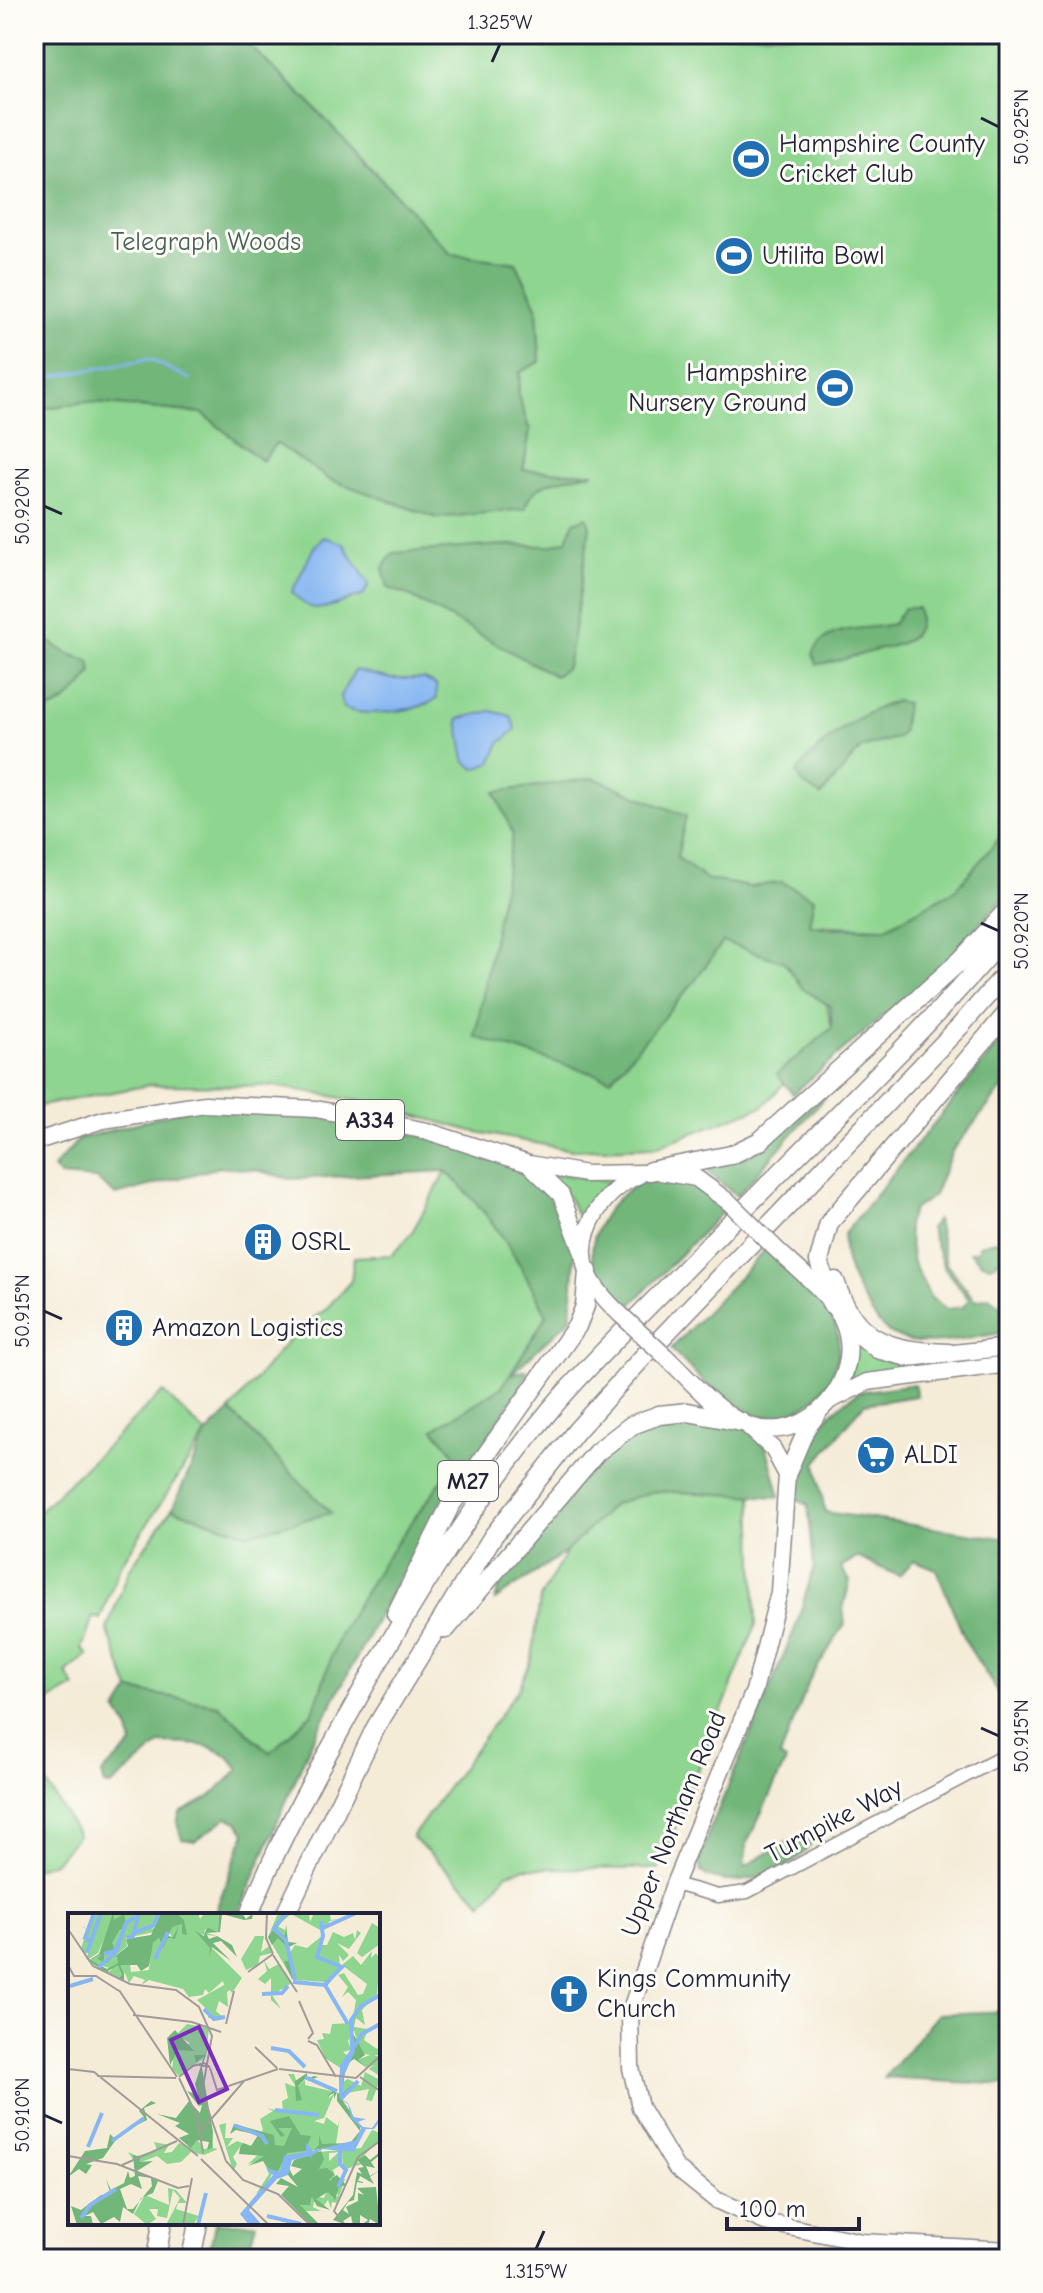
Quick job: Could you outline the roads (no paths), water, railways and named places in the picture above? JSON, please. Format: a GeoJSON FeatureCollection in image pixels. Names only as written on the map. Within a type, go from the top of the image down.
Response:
{"type":"FeatureCollection","features":[{"type":"Feature","properties":{"kind":"highway"},"geometry":{"type":"LineString","coordinates":[[646,1172],[731,1155],[760,1141],[961,960],[1009,908]]}},
{"type":"Feature","properties":{"kind":"highway","name":"M27"},"geometry":{"type":"LineString","coordinates":[[356,1700],[459,1533],[552,1408],[749,1202],[956,995],[1009,932]]}},
{"type":"Feature","properties":{"kind":"highway","name":"M27"},"geometry":{"type":"LineString","coordinates":[[286,1913],[330,1817],[397,1691],[475,1561],[577,1430],[702,1294],[962,1024],[1009,970]]}},
{"type":"Feature","properties":{"kind":"highway"},"geometry":{"type":"LineString","coordinates":[[831,1304],[821,1270],[820,1248],[829,1223],[1009,1011]]}},
{"type":"Feature","properties":{"kind":"highway"},"geometry":{"type":"LineString","coordinates":[[847,1203],[828,1253],[839,1295],[852,1318],[871,1337],[895,1349],[949,1353]]}},
{"type":"Feature","properties":{"kind":"highway","name":"M27"},"geometry":{"type":"LineString","coordinates":[[250,1913],[301,1802],[356,1700],[450,1506],[580,1321],[586,1297],[587,1267]]}},
{"type":"Feature","properties":{"kind":"highway","name":"M27"},"geometry":{"type":"LineString","coordinates":[[397,1691],[473,1594],[597,1452],[632,1425],[659,1415],[688,1412],[744,1423]]}},
{"type":"Feature","properties":{"kind":"highway"},"geometry":{"type":"LineString","coordinates":[[156,2259],[162,2225]]}},
{"type":"Feature","properties":{"kind":"highway"},"geometry":{"type":"LineString","coordinates":[[191,2259],[198,2225]]}},
{"type":"Feature","properties":{"kind":"main road","name":"A334"},"geometry":{"type":"LineString","coordinates":[[34,1142],[103,1120],[205,1104],[316,1109],[427,1131],[529,1164],[586,1174],[646,1172]]}},
{"type":"Feature","properties":{"kind":"main road","name":"A334"},"geometry":{"type":"LineString","coordinates":[[529,1164],[561,1195],[587,1267]]}},
{"type":"Feature","properties":{"kind":"main road"},"geometry":{"type":"LineString","coordinates":[[787,1475],[773,1449],[665,1356],[602,1294],[587,1267],[588,1236],[598,1208],[612,1191],[646,1172],[696,1178],[730,1203],[831,1304],[843,1322],[865,1342],[890,1356],[908,1358],[1009,1347]]}},
{"type":"Feature","properties":{"kind":"main road"},"geometry":{"type":"LineString","coordinates":[[833,1399],[846,1364],[843,1322]]}},
{"type":"Feature","properties":{"kind":"main road"},"geometry":{"type":"LineString","coordinates":[[744,1423],[782,1428],[819,1412],[833,1399],[867,1382],[1009,1364]]}},
{"type":"Feature","properties":{"kind":"main road","name":"Upper Northam Road"},"geometry":{"type":"LineString","coordinates":[[819,1412],[806,1430],[787,1475],[783,1553],[771,1633],[754,1691],[674,1884],[630,2012],[631,2068],[640,2107],[676,2168],[716,2200],[765,2222],[862,2242],[1009,2250]]}},
{"type":"Feature","properties":{"kind":"street","name":"Turnpike Way"},"geometry":{"type":"LineString","coordinates":[[674,1884],[718,1896],[747,1892],[1009,1753]]}},
{"type":"Feature","properties":{"kind":"water"},"geometry":{"type":"Polygon","coordinates":[[[324,537],[343,543],[369,584],[363,596],[318,608],[309,606],[292,592],[314,547],[324,537]]]}},
{"type":"Feature","properties":{"kind":"water"},"geometry":{"type":"Polygon","coordinates":[[[355,670],[391,679],[424,679],[436,685],[437,698],[406,710],[376,713],[351,711],[343,707],[340,696],[355,670]]]}},
{"type":"Feature","properties":{"kind":"water"},"geometry":{"type":"Polygon","coordinates":[[[491,711],[511,716],[516,729],[500,743],[491,763],[475,769],[465,761],[458,719],[491,711]]]}},
{"type":"Feature","properties":{"kind":"waterway"},"geometry":{"type":"LineString","coordinates":[[34,380],[149,359],[190,379]]}},
{"type":"Feature","properties":{"kind":"place","name":"Hampshire County Cricket Club"},"geometry":{"type":"Point","coordinates":[751,159]}},
{"type":"Feature","properties":{"kind":"place","name":"Utilita Bowl"},"geometry":{"type":"Point","coordinates":[734,256]}},
{"type":"Feature","properties":{"kind":"place","name":"Hampshire Nursery Ground"},"geometry":{"type":"Point","coordinates":[835,388]}},
{"type":"Feature","properties":{"kind":"place","name":"OSRL"},"geometry":{"type":"Point","coordinates":[263,1242]}},
{"type":"Feature","properties":{"kind":"place","name":"Amazon Logistics"},"geometry":{"type":"Point","coordinates":[124,1328]}},
{"type":"Feature","properties":{"kind":"place","name":"ALDI"},"geometry":{"type":"Point","coordinates":[876,1455]}},
{"type":"Feature","properties":{"kind":"place","name":"Kings Community Church"},"geometry":{"type":"Point","coordinates":[569,1994]}},
{"type":"Feature","properties":{"kind":"park label","name":"Telegraph Woods"},"geometry":{"type":"Point","coordinates":[206,242]}}]}
